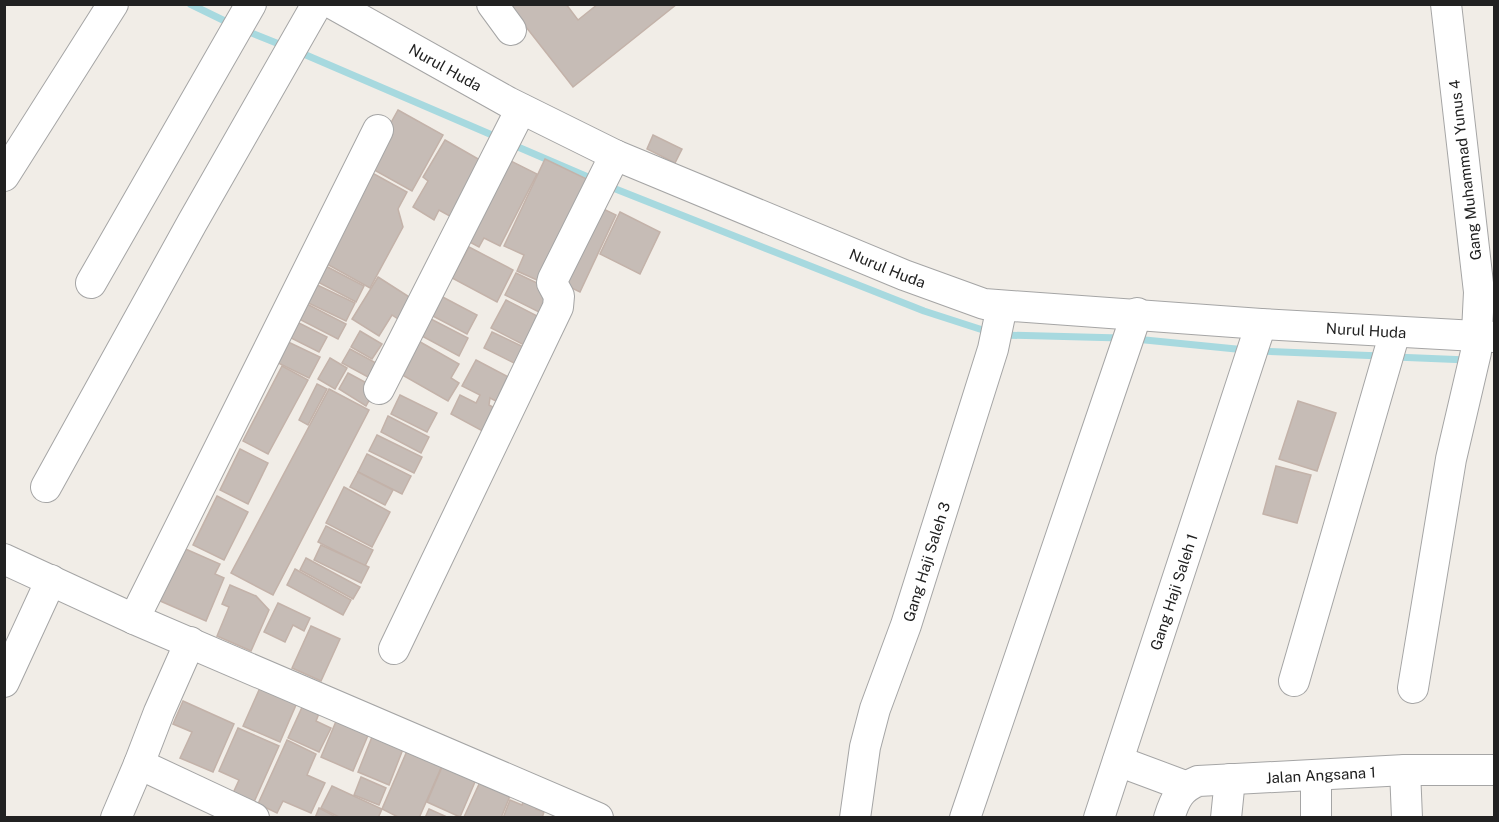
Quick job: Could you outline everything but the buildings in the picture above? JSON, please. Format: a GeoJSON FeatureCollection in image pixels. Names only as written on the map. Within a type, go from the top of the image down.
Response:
{"type":"FeatureCollection","features":[{"type":"Feature","properties":{"kind":"street"},"geometry":{"type":"LineString","coordinates":[[4,176],[113,4]]}},
{"type":"Feature","properties":{"kind":"street"},"geometry":{"type":"LineString","coordinates":[[91,283],[251,4]]}},
{"type":"Feature","properties":{"kind":"street","name":"Nurul Huda"},"geometry":{"type":"LineString","coordinates":[[333,4],[519,113],[612,161],[984,304],[998,325],[1132,330],[1255,344],[1393,337],[1479,350]]}},
{"type":"Feature","properties":{"kind":"street"},"geometry":{"type":"LineString","coordinates":[[492,4],[511,30]]}},
{"type":"Feature","properties":{"kind":"street","name":"Gang Muhammad Yunus 4"},"geometry":{"type":"LineString","coordinates":[[1413,688],[1451,459],[1479,350],[1479,291],[1446,4]]}},
{"type":"Feature","properties":{"kind":"street"},"geometry":{"type":"LineString","coordinates":[[46,487],[310,16]]}},
{"type":"Feature","properties":{"kind":"street"},"geometry":{"type":"LineString","coordinates":[[379,388],[519,113]]}},
{"type":"Feature","properties":{"kind":"street"},"geometry":{"type":"LineString","coordinates":[[134,619],[378,130]]}},
{"type":"Feature","properties":{"kind":"street"},"geometry":{"type":"LineString","coordinates":[[394,649],[558,307],[559,296],[552,283],[553,279],[612,161]]}},
{"type":"Feature","properties":{"kind":"street","name":"Gang Haji Saleh 3"},"geometry":{"type":"LineString","coordinates":[[855,818],[865,747],[875,709],[906,625],[998,325]]}},
{"type":"Feature","properties":{"kind":"street"},"geometry":{"type":"LineString","coordinates":[[964,818],[1132,330]]}},
{"type":"Feature","properties":{"kind":"street"},"geometry":{"type":"LineString","coordinates":[[1294,681],[1393,337]]}},
{"type":"Feature","properties":{"kind":"street","name":"Gang Haji Saleh 1"},"geometry":{"type":"LineString","coordinates":[[1099,818],[1255,344]]}},
{"type":"Feature","properties":{"kind":"street"},"geometry":{"type":"LineString","coordinates":[[4,559],[134,619],[598,818]]}},
{"type":"Feature","properties":{"kind":"street"},"geometry":{"type":"LineString","coordinates":[[4,682],[51,580]]}},
{"type":"Feature","properties":{"kind":"street"},"geometry":{"type":"LineString","coordinates":[[116,818],[190,642]]}},
{"type":"Feature","properties":{"kind":"street"},"geometry":{"type":"LineString","coordinates":[[1118,761],[1185,786],[1175,799],[1169,818]]}},
{"type":"Feature","properties":{"kind":"street"},"geometry":{"type":"LineString","coordinates":[[139,764],[254,818]]}},
{"type":"Feature","properties":{"kind":"street","name":"Jalan Angsana 1"},"geometry":{"type":"LineString","coordinates":[[1185,786],[1198,781],[1230,779],[1405,771],[1494,770]]}},
{"type":"Feature","properties":{"kind":"street"},"geometry":{"type":"LineString","coordinates":[[1405,771],[1407,818]]}},
{"type":"Feature","properties":{"kind":"street"},"geometry":{"type":"LineString","coordinates":[[1316,775],[1316,818]]}},
{"type":"Feature","properties":{"kind":"street"},"geometry":{"type":"LineString","coordinates":[[1226,818],[1230,779]]}},
{"type":"Feature","properties":{"kind":"waterway"},"geometry":{"type":"LineString","coordinates":[[190,4],[231,24]]}},
{"type":"Feature","properties":{"kind":"waterway"},"geometry":{"type":"LineString","coordinates":[[244,30],[284,46]]}},
{"type":"Feature","properties":{"kind":"waterway"},"geometry":{"type":"LineString","coordinates":[[299,52],[499,138]]}},
{"type":"Feature","properties":{"kind":"waterway"},"geometry":{"type":"LineString","coordinates":[[511,144],[595,180]]}},
{"type":"Feature","properties":{"kind":"waterway"},"geometry":{"type":"LineString","coordinates":[[608,186],[924,311],[989,332]]}},
{"type":"Feature","properties":{"kind":"waterway"},"geometry":{"type":"LineString","coordinates":[[1003,335],[1121,338]]}},
{"type":"Feature","properties":{"kind":"waterway"},"geometry":{"type":"LineString","coordinates":[[1135,339],[1246,350]]}},
{"type":"Feature","properties":{"kind":"waterway"},"geometry":{"type":"LineString","coordinates":[[1260,351],[1381,356]]}},
{"type":"Feature","properties":{"kind":"waterway"},"geometry":{"type":"LineString","coordinates":[[1395,357],[1468,360]]}}]}
